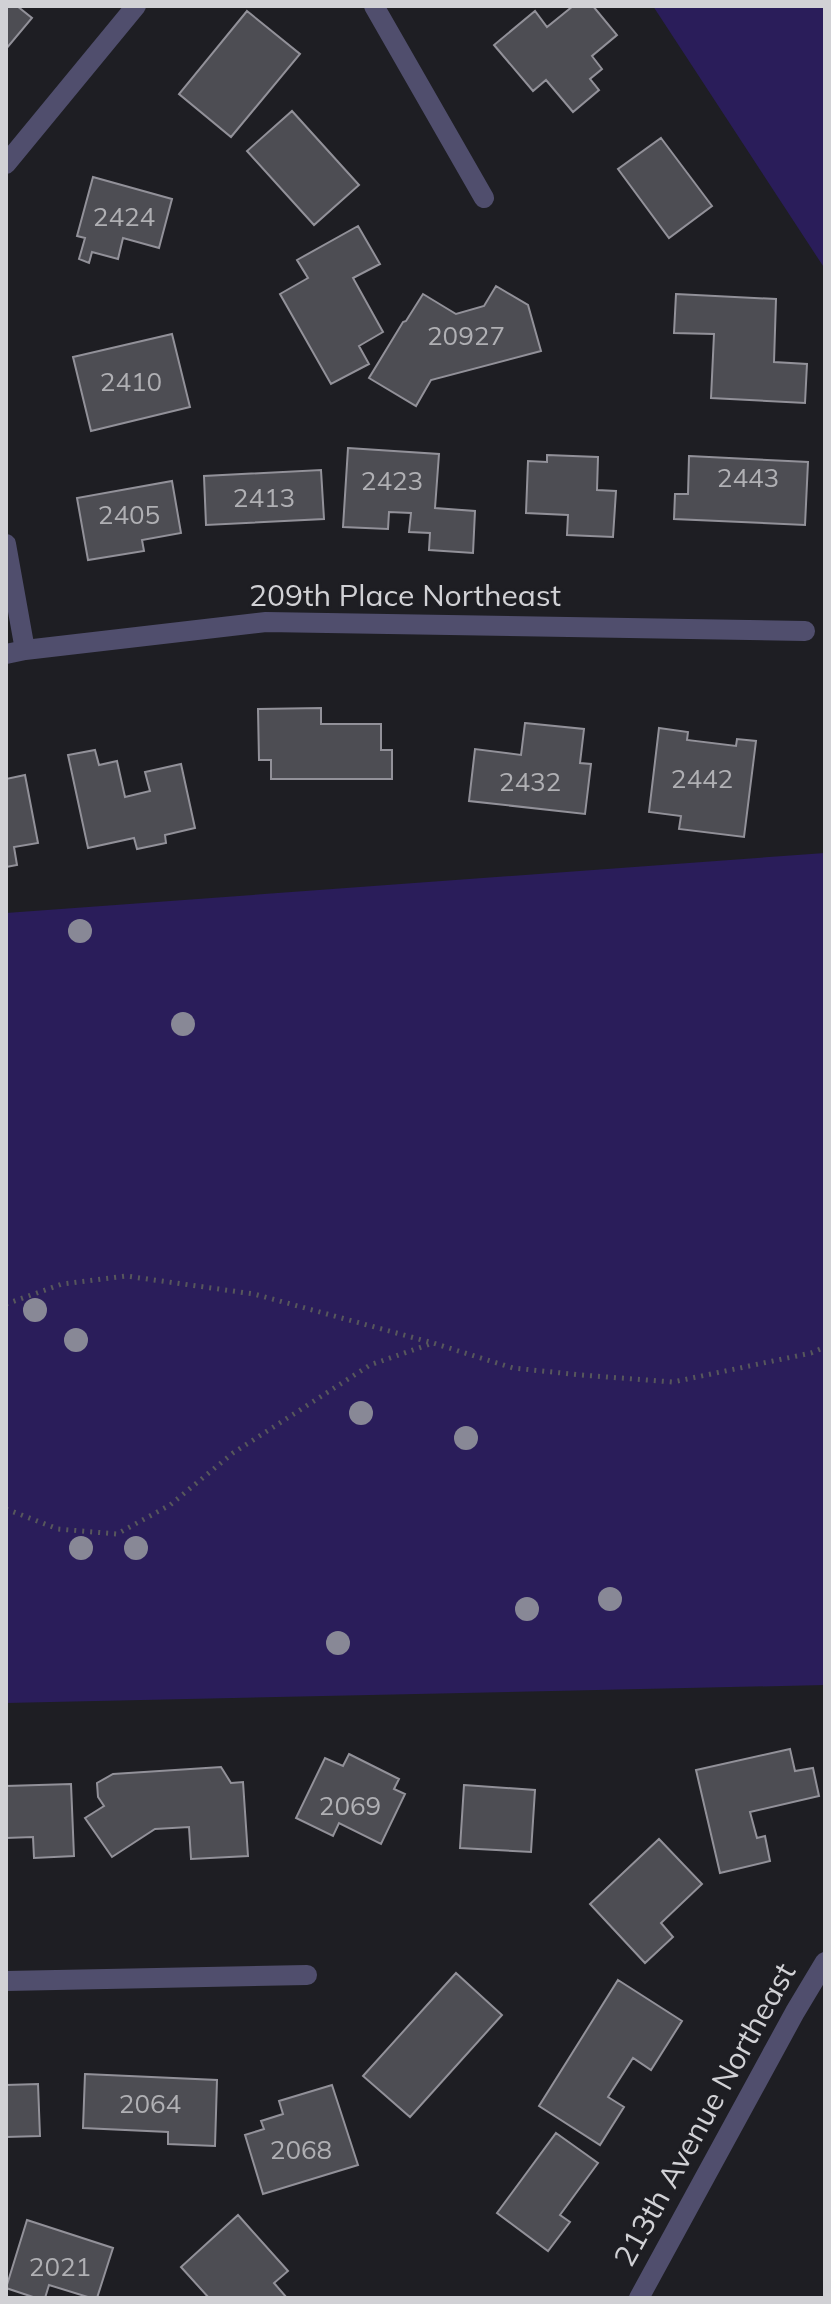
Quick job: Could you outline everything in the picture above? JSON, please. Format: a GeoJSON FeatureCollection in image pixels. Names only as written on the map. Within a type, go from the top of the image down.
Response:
{"type":"FeatureCollection","features":[{"type":"Feature","properties":{"kind":"street"},"geometry":{"type":"LineString","coordinates":[[6,164],[136,6]]}},
{"type":"Feature","properties":{"kind":"street"},"geometry":{"type":"LineString","coordinates":[[374,6],[484,198]]}},
{"type":"Feature","properties":{"kind":"street"},"geometry":{"type":"LineString","coordinates":[[6,544],[15,652]]}},
{"type":"Feature","properties":{"kind":"street","name":"209th Place Northeast"},"geometry":{"type":"LineString","coordinates":[[15,652],[266,622],[805,631]]}},
{"type":"Feature","properties":{"kind":"street","name":"213th Avenue Northeast"},"geometry":{"type":"LineString","coordinates":[[639,2298],[825,1962]]}},
{"type":"Feature","properties":{"kind":"street"},"geometry":{"type":"LineString","coordinates":[[6,1981],[307,1975]]}},
{"type":"Feature","properties":{"kind":"path"},"geometry":{"type":"LineString","coordinates":[[6,1304],[62,1284],[126,1276],[254,1294],[513,1368],[673,1382],[811,1353],[825,1347]]}},
{"type":"Feature","properties":{"kind":"path"},"geometry":{"type":"LineString","coordinates":[[6,1509],[58,1529],[117,1534],[170,1505],[233,1453],[370,1365],[433,1343]]}},
{"type":"Feature","properties":{"kind":"shaded area"},"geometry":{"type":"Polygon","coordinates":[[[653,6],[825,6],[825,269],[653,6]]]}},
{"type":"Feature","properties":{"kind":"shaded area"},"geometry":{"type":"Polygon","coordinates":[[[825,853],[825,1685],[6,1703],[6,913],[825,853]]]}},
{"type":"Feature","properties":{"kind":"building"},"geometry":{"type":"Polygon","coordinates":[[[6,6],[17,6],[32,18],[6,49],[6,6]]]}},
{"type":"Feature","properties":{"kind":"building"},"geometry":{"type":"Polygon","coordinates":[[[573,6],[593,6],[617,35],[592,56],[602,69],[590,79],[599,90],[573,112],[546,80],[533,91],[494,45],[535,11],[547,27],[573,6]]]}},
{"type":"Feature","properties":{"kind":"building"},"geometry":{"type":"Polygon","coordinates":[[[247,11],[300,54],[231,137],[179,94],[247,11]]]}},
{"type":"Feature","properties":{"kind":"building"},"geometry":{"type":"Polygon","coordinates":[[[292,111],[359,185],[314,225],[247,151],[292,111]]]}},
{"type":"Feature","properties":{"kind":"building"},"geometry":{"type":"Polygon","coordinates":[[[661,138],[712,206],[669,238],[618,169],[661,138]]]}},
{"type":"Feature","properties":{"kind":"building"},"geometry":{"type":"Polygon","coordinates":[[[93,177],[172,199],[159,248],[123,238],[118,259],[92,252],[89,263],[79,259],[85,238],[77,236],[93,177]]]}},
{"type":"Feature","properties":{"kind":"building"},"geometry":{"type":"Polygon","coordinates":[[[358,226],[380,264],[353,278],[383,332],[359,346],[369,364],[331,384],[280,294],[308,278],[297,260],[358,226]]]}},
{"type":"Feature","properties":{"kind":"building"},"geometry":{"type":"Polygon","coordinates":[[[496,286],[528,305],[541,351],[431,380],[416,406],[369,378],[423,294],[456,314],[484,306],[496,286]]]}},
{"type":"Feature","properties":{"kind":"building"},"geometry":{"type":"Polygon","coordinates":[[[676,294],[776,299],[774,362],[807,364],[805,403],[711,398],[714,334],[674,333],[676,294]]]}},
{"type":"Feature","properties":{"kind":"building"},"geometry":{"type":"Polygon","coordinates":[[[172,334],[190,407],[91,431],[73,357],[172,334]]]}},
{"type":"Feature","properties":{"kind":"building"},"geometry":{"type":"Polygon","coordinates":[[[348,448],[439,454],[435,508],[475,511],[473,553],[429,550],[430,533],[409,532],[411,513],[389,512],[388,529],[343,527],[348,448]]]}},
{"type":"Feature","properties":{"kind":"building"},"geometry":{"type":"Polygon","coordinates":[[[547,455],[598,457],[597,490],[616,491],[613,537],[567,535],[568,515],[526,513],[528,461],[547,462],[547,455]]]}},
{"type":"Feature","properties":{"kind":"building"},"geometry":{"type":"Polygon","coordinates":[[[689,456],[808,462],[805,525],[674,519],[675,494],[688,494],[689,456]]]}},
{"type":"Feature","properties":{"kind":"building"},"geometry":{"type":"Polygon","coordinates":[[[321,470],[324,519],[206,525],[204,476],[321,470]]]}},
{"type":"Feature","properties":{"kind":"building"},"geometry":{"type":"Polygon","coordinates":[[[172,481],[181,533],[142,540],[144,551],[88,560],[77,498],[172,481]]]}},
{"type":"Feature","properties":{"kind":"building"},"geometry":{"type":"Polygon","coordinates":[[[321,708],[321,724],[381,724],[381,750],[392,750],[392,779],[271,779],[271,760],[259,760],[258,709],[321,708]]]}},
{"type":"Feature","properties":{"kind":"building"},"geometry":{"type":"Polygon","coordinates":[[[525,723],[584,729],[580,763],[591,764],[585,814],[469,801],[475,749],[521,755],[525,723]]]}},
{"type":"Feature","properties":{"kind":"building"},"geometry":{"type":"Polygon","coordinates":[[[659,728],[688,732],[687,740],[736,746],[737,739],[756,741],[744,837],[679,829],[681,816],[649,812],[659,728]]]}},
{"type":"Feature","properties":{"kind":"building"},"geometry":{"type":"Polygon","coordinates":[[[95,750],[99,765],[117,761],[125,797],[150,791],[145,772],[181,764],[195,828],[165,835],[166,843],[137,849],[134,838],[88,848],[68,755],[95,750]]]}},
{"type":"Feature","properties":{"kind":"building"},"geometry":{"type":"Polygon","coordinates":[[[25,775],[38,843],[14,847],[17,865],[6,867],[6,779],[25,775]]]}},
{"type":"Feature","properties":{"kind":"building"},"geometry":{"type":"Polygon","coordinates":[[[790,1749],[795,1771],[813,1768],[819,1796],[750,1812],[757,1838],[765,1836],[770,1861],[720,1873],[696,1770],[790,1749]]]}},
{"type":"Feature","properties":{"kind":"building"},"geometry":{"type":"Polygon","coordinates":[[[349,1754],[399,1779],[394,1789],[405,1794],[381,1844],[339,1823],[333,1836],[296,1818],[325,1758],[343,1766],[349,1754]]]}},
{"type":"Feature","properties":{"kind":"building"},"geometry":{"type":"Polygon","coordinates":[[[221,1767],[231,1783],[243,1782],[248,1856],[191,1859],[189,1827],[155,1829],[112,1857],[85,1818],[104,1806],[98,1797],[97,1783],[113,1774],[221,1767]]]}},
{"type":"Feature","properties":{"kind":"building"},"geometry":{"type":"Polygon","coordinates":[[[71,1784],[74,1856],[34,1858],[33,1837],[6,1838],[6,1786],[71,1784]]]}},
{"type":"Feature","properties":{"kind":"building"},"geometry":{"type":"Polygon","coordinates":[[[464,1785],[535,1790],[531,1852],[460,1848],[464,1785]]]}},
{"type":"Feature","properties":{"kind":"building"},"geometry":{"type":"Polygon","coordinates":[[[659,1839],[702,1884],[661,1923],[673,1937],[645,1963],[590,1904],[659,1839]]]}},
{"type":"Feature","properties":{"kind":"building"},"geometry":{"type":"Polygon","coordinates":[[[456,1973],[502,2015],[410,2117],[363,2076],[456,1973]]]}},
{"type":"Feature","properties":{"kind":"building"},"geometry":{"type":"Polygon","coordinates":[[[618,1980],[682,2021],[651,2070],[633,2058],[608,2097],[624,2107],[600,2145],[539,2106],[618,1980]]]}},
{"type":"Feature","properties":{"kind":"building"},"geometry":{"type":"Polygon","coordinates":[[[85,2074],[217,2080],[215,2146],[168,2144],[168,2132],[83,2128],[85,2074]]]}},
{"type":"Feature","properties":{"kind":"building"},"geometry":{"type":"Polygon","coordinates":[[[38,2084],[40,2136],[6,2137],[6,2085],[38,2084]]]}},
{"type":"Feature","properties":{"kind":"building"},"geometry":{"type":"Polygon","coordinates":[[[332,2085],[358,2165],[263,2194],[245,2135],[264,2129],[261,2121],[283,2114],[279,2101],[332,2085]]]}},
{"type":"Feature","properties":{"kind":"building"},"geometry":{"type":"Polygon","coordinates":[[[556,2133],[598,2163],[560,2215],[570,2222],[548,2251],[497,2213],[556,2133]]]}},
{"type":"Feature","properties":{"kind":"building"},"geometry":{"type":"Polygon","coordinates":[[[238,2215],[288,2271],[274,2283],[287,2298],[209,2298],[181,2267],[238,2215]]]}},
{"type":"Feature","properties":{"kind":"building"},"geometry":{"type":"Polygon","coordinates":[[[27,2220],[113,2248],[97,2298],[49,2285],[45,2298],[6,2288],[27,2220]]]}}]}
